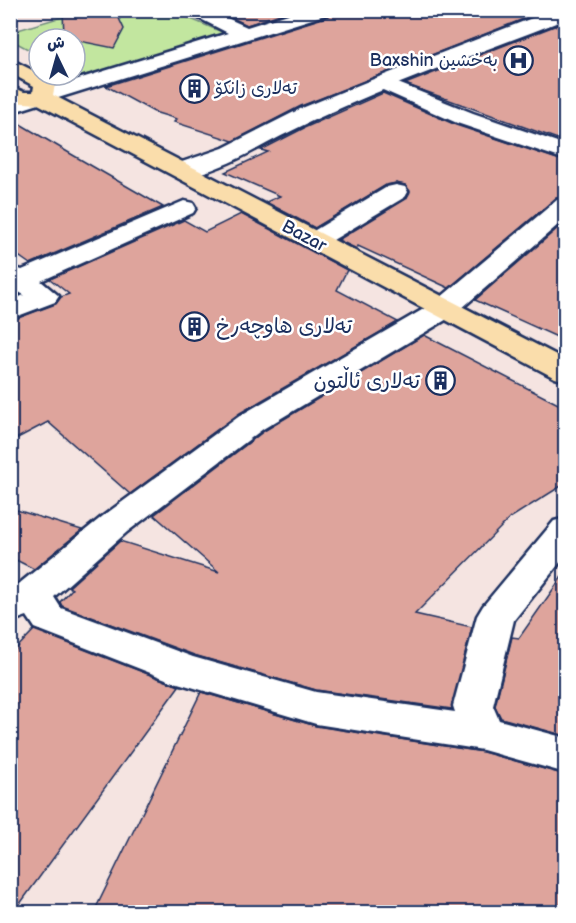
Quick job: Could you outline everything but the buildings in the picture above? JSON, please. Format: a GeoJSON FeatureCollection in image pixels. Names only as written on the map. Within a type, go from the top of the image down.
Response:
{"type":"FeatureCollection","features":[{"type":"Feature","properties":{"kind":"main road"},"geometry":{"type":"LineString","coordinates":[[10,65],[45,84],[42,98]]}},
{"type":"Feature","properties":{"kind":"main road","name":"Bazar"},"geometry":{"type":"LineString","coordinates":[[10,92],[19,98],[42,98],[566,372]]}},
{"type":"Feature","properties":{"kind":"street"},"geometry":{"type":"LineString","coordinates":[[192,10],[246,34]]}},
{"type":"Feature","properties":{"kind":"street"},"geometry":{"type":"LineString","coordinates":[[10,107],[322,10]]}},
{"type":"Feature","properties":{"kind":"street"},"geometry":{"type":"LineString","coordinates":[[181,170],[208,164],[241,150],[308,114],[566,12]]}},
{"type":"Feature","properties":{"kind":"street"},"geometry":{"type":"LineString","coordinates":[[383,83],[465,118],[566,153]]}},
{"type":"Feature","properties":{"kind":"street"},"geometry":{"type":"LineString","coordinates":[[314,241],[396,192]]}},
{"type":"Feature","properties":{"kind":"street"},"geometry":{"type":"LineString","coordinates":[[566,206],[444,309],[252,423],[115,524],[22,601],[48,618],[185,670],[315,708],[483,733],[566,756]]}},
{"type":"Feature","properties":{"kind":"street"},"geometry":{"type":"LineString","coordinates":[[15,277],[184,208]]}},
{"type":"Feature","properties":{"kind":"street"},"geometry":{"type":"LineString","coordinates":[[10,311],[45,296],[15,277]]}},
{"type":"Feature","properties":{"kind":"street"},"geometry":{"type":"LineString","coordinates":[[483,733],[473,706],[496,616],[566,530]]}},
{"type":"Feature","properties":{"kind":"green space"},"geometry":{"type":"Polygon","coordinates":[[[70,10],[172,11],[229,35],[87,74],[87,27],[28,27],[75,13],[70,10]]]}},
{"type":"Feature","properties":{"kind":"green space"},"geometry":{"type":"Polygon","coordinates":[[[27,27],[27,49],[11,40],[11,32],[27,27]]]}},
{"type":"Feature","properties":{"kind":"place","name":"Baxshin بەخشین"},"geometry":{"type":"Point","coordinates":[519,60]}},
{"type":"Feature","properties":{"kind":"place","name":"تەلاری زانکۆ"},"geometry":{"type":"Point","coordinates":[194,88]}},
{"type":"Feature","properties":{"kind":"place","name":"تەلاری هاوچەرخ"},"geometry":{"type":"Point","coordinates":[195,326]}},
{"type":"Feature","properties":{"kind":"place","name":"تەلاری ئاڵتون"},"geometry":{"type":"Point","coordinates":[441,381]}}]}
